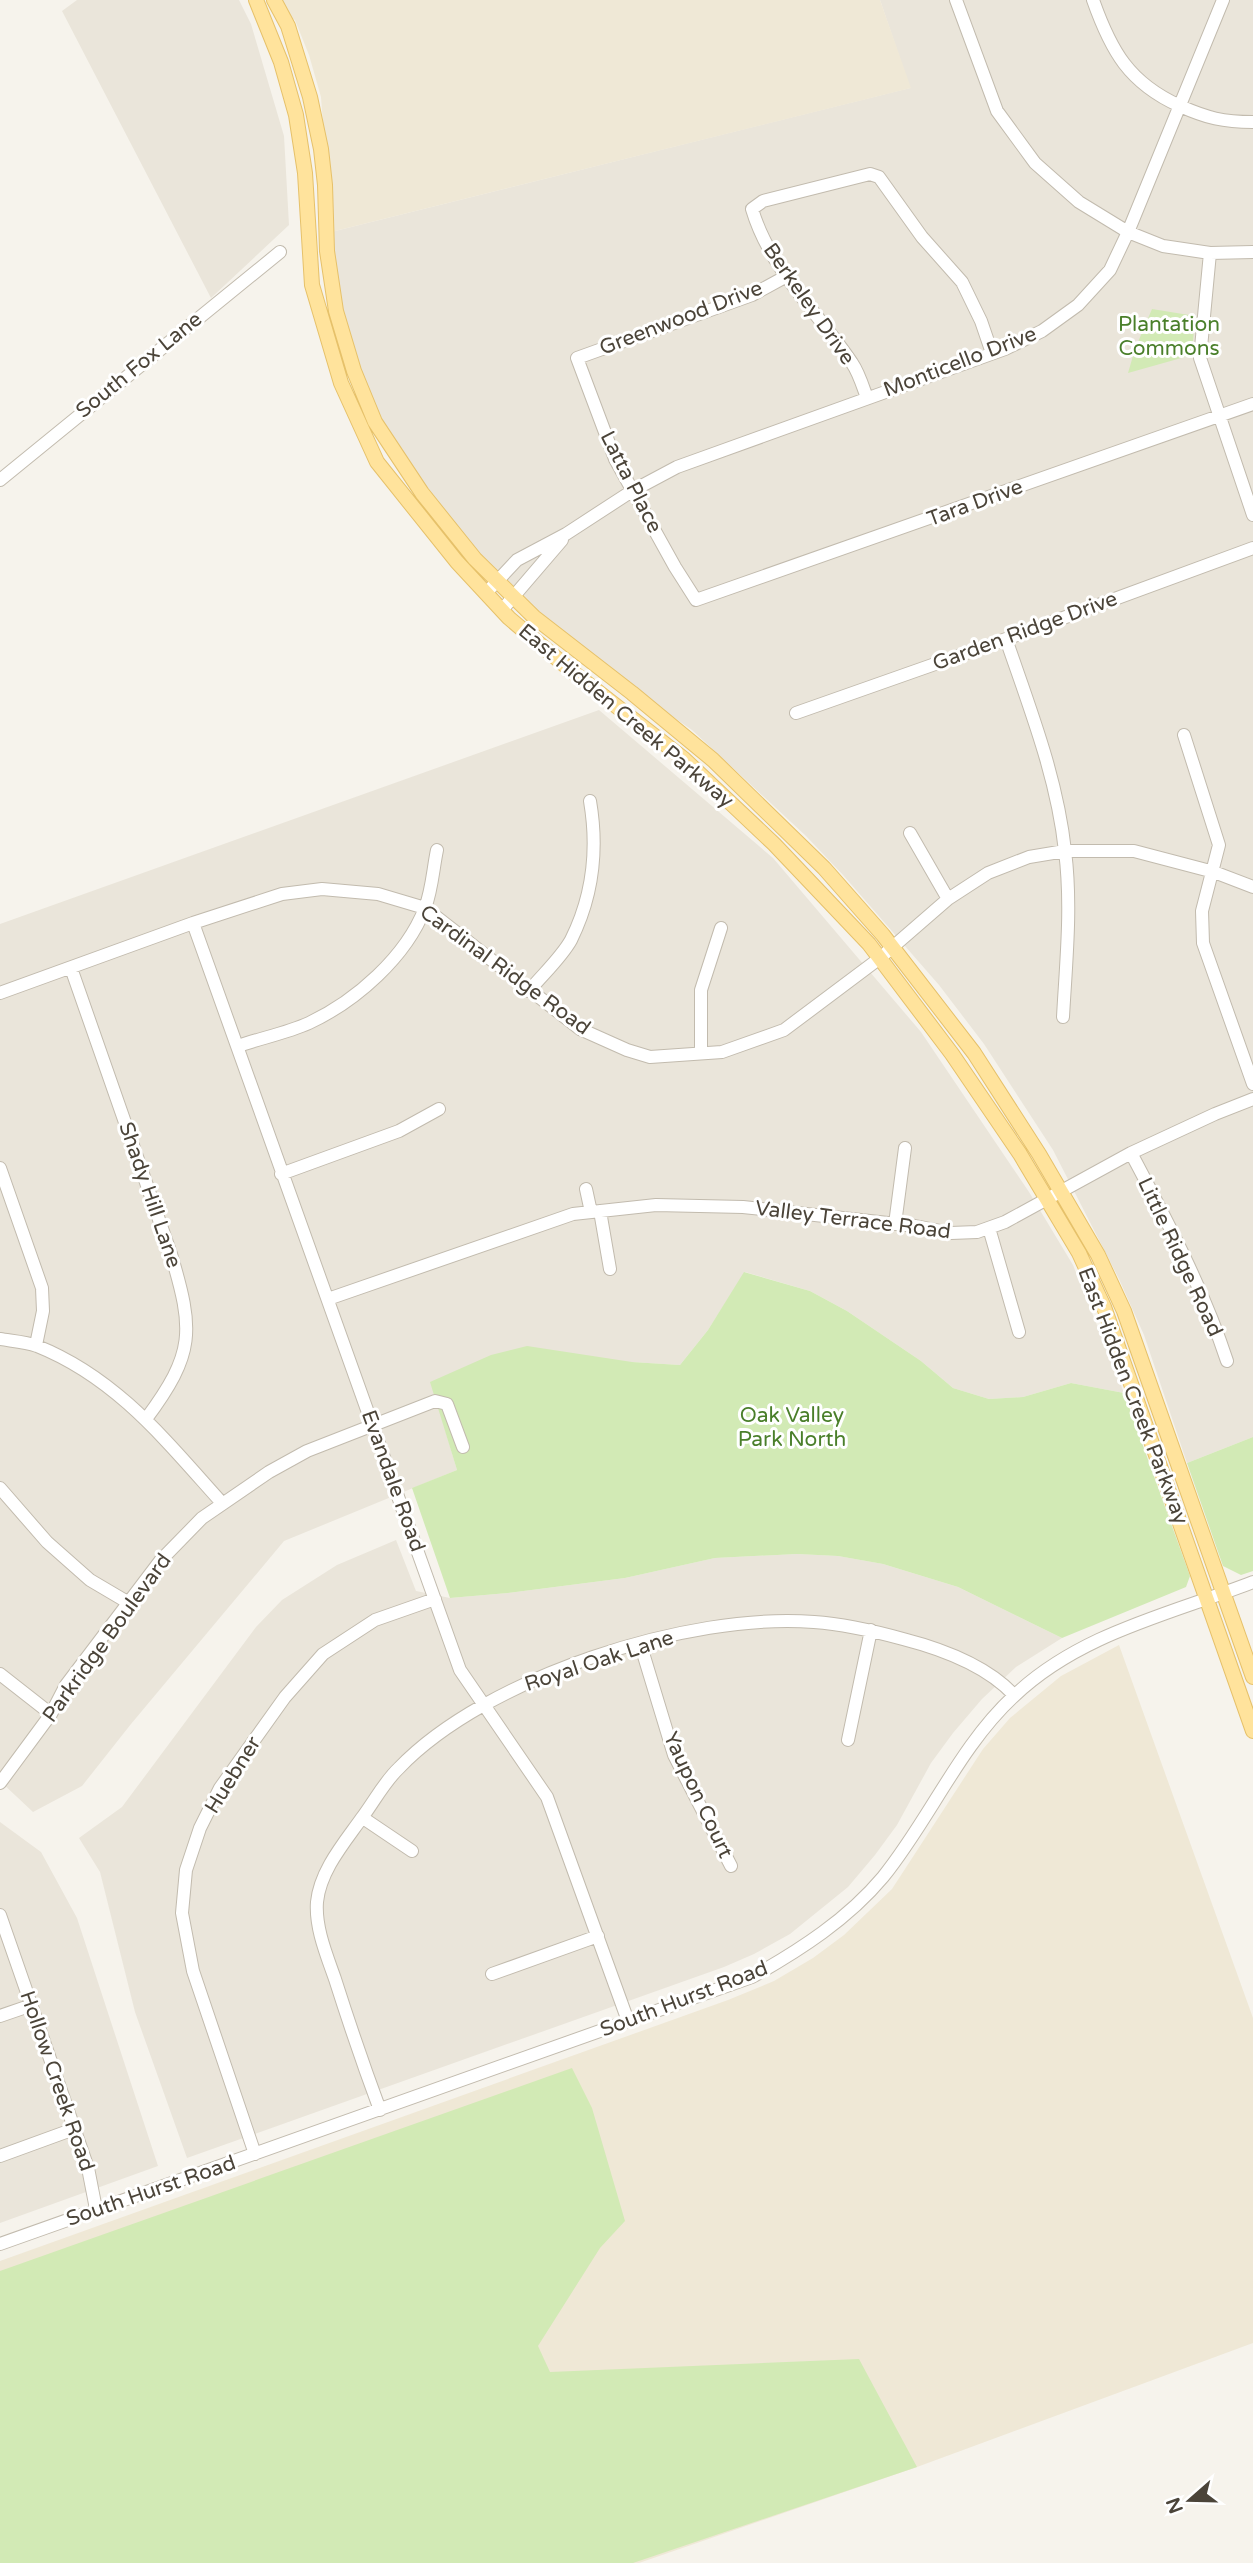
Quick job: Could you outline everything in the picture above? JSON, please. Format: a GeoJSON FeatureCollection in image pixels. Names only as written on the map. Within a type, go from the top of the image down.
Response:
{"type":"FeatureCollection","features":[{"type":"Feature","properties":{"kind":"main road","name":"East Hidden Creek Parkway"},"geometry":{"type":"LineString","coordinates":[[256,0],[281,62],[296,115],[305,173],[312,285],[341,383],[377,461],[457,562],[502,610],[574,673],[684,759],[774,844],[880,958],[952,1054],[1020,1154],[1079,1253],[1104,1307],[1253,1731]]}},
{"type":"Feature","properties":{"kind":"main road"},"geometry":{"type":"LineString","coordinates":[[262,0],[281,37],[292,37]]}},
{"type":"Feature","properties":{"kind":"main road","name":"East Hidden Creek Parkway"},"geometry":{"type":"LineString","coordinates":[[274,0],[292,37],[310,97],[321,149],[327,251],[336,311],[354,371],[375,422],[422,493],[475,559],[534,617],[713,760],[824,869],[892,948],[974,1053],[1098,1255],[1124,1311],[1253,1677]]}},
{"type":"Feature","properties":{"kind":"street"},"geometry":{"type":"LineString","coordinates":[[956,0],[997,111],[1035,163],[1079,202],[1128,232],[1163,246],[1210,253],[1253,253]]}},
{"type":"Feature","properties":{"kind":"street"},"geometry":{"type":"LineString","coordinates":[[1093,0],[1111,44],[1132,74],[1156,95],[1210,119],[1253,122]]}},
{"type":"Feature","properties":{"kind":"street","name":"Monticello Drive"},"geometry":{"type":"LineString","coordinates":[[486,593],[517,560],[566,534],[632,491],[677,467],[992,353],[1042,331],[1078,305],[1110,270],[1223,0]]}},
{"type":"Feature","properties":{"kind":"street","name":"Berkeley Drive"},"geometry":{"type":"LineString","coordinates":[[867,398],[854,365],[785,276],[757,228],[752,209],[763,201],[870,174],[879,177],[922,237],[962,282],[981,321],[992,353]]}},
{"type":"Feature","properties":{"kind":"street","name":"South Fox Lane"},"geometry":{"type":"LineString","coordinates":[[0,480],[280,252]]}},
{"type":"Feature","properties":{"kind":"street"},"geometry":{"type":"LineString","coordinates":[[1210,253],[1200,358],[1253,515]]}},
{"type":"Feature","properties":{"kind":"street","name":"Greenwood Drive"},"geometry":{"type":"LineString","coordinates":[[577,358],[752,295],[785,276]]}},
{"type":"Feature","properties":{"kind":"street","name":"Latta Place"},"geometry":{"type":"LineString","coordinates":[[577,358],[615,459],[696,600]]}},
{"type":"Feature","properties":{"kind":"street","name":"Tara Drive"},"geometry":{"type":"LineString","coordinates":[[696,600],[1253,404]]}},
{"type":"Feature","properties":{"kind":"street","name":"Monticello Drive"},"geometry":{"type":"LineString","coordinates":[[502,610],[566,534]]}},
{"type":"Feature","properties":{"kind":"street","name":"Garden Ridge Drive"},"geometry":{"type":"LineString","coordinates":[[796,713],[1253,548]]}},
{"type":"Feature","properties":{"kind":"street"},"geometry":{"type":"LineString","coordinates":[[1006,639],[1043,745],[1065,851],[1069,904],[1063,1017]]}},
{"type":"Feature","properties":{"kind":"street"},"geometry":{"type":"LineString","coordinates":[[1184,734],[1219,845],[1202,911],[1203,943],[1253,1084]]}},
{"type":"Feature","properties":{"kind":"street"},"geometry":{"type":"LineString","coordinates":[[529,991],[570,941],[586,897],[595,849],[590,800]]}},
{"type":"Feature","properties":{"kind":"street"},"geometry":{"type":"LineString","coordinates":[[910,833],[948,899]]}},
{"type":"Feature","properties":{"kind":"street"},"geometry":{"type":"LineString","coordinates":[[238,1046],[306,1024],[355,996],[377,976],[397,954],[425,908],[437,850]]}},
{"type":"Feature","properties":{"kind":"street","name":"Cardinal Ridge Road"},"geometry":{"type":"LineString","coordinates":[[0,993],[193,923],[282,894],[322,889],[378,894],[425,908],[580,1029],[627,1050],[650,1057],[722,1052],[784,1030],[880,958],[948,899],[988,873],[1028,857],[1065,851],[1135,851],[1214,872],[1253,887]]}},
{"type":"Feature","properties":{"kind":"street","name":"Evandale Road"},"geometry":{"type":"LineString","coordinates":[[193,923],[460,1670],[547,1797],[628,2021]]}},
{"type":"Feature","properties":{"kind":"street"},"geometry":{"type":"LineString","coordinates":[[701,1053],[701,990],[721,928]]}},
{"type":"Feature","properties":{"kind":"street","name":"Shady Hill Lane"},"geometry":{"type":"LineString","coordinates":[[71,968],[171,1254],[184,1299],[187,1331],[182,1360],[168,1390],[146,1419]]}},
{"type":"Feature","properties":{"kind":"street","name":"Valley Terrace Road"},"geometry":{"type":"LineString","coordinates":[[328,1299],[573,1214],[656,1205],[743,1207],[951,1233],[977,1232],[1005,1222],[1131,1153],[1253,1099]]}},
{"type":"Feature","properties":{"kind":"street"},"geometry":{"type":"LineString","coordinates":[[281,1174],[399,1131],[439,1110]]}},
{"type":"Feature","properties":{"kind":"street"},"geometry":{"type":"LineString","coordinates":[[895,1224],[905,1148]]}},
{"type":"Feature","properties":{"kind":"street","name":"Little Ridge Road"},"geometry":{"type":"LineString","coordinates":[[1131,1153],[1182,1250],[1213,1321],[1227,1362]]}},
{"type":"Feature","properties":{"kind":"street"},"geometry":{"type":"LineString","coordinates":[[0,1168],[42,1288],[43,1311],[36,1345]]}},
{"type":"Feature","properties":{"kind":"street"},"geometry":{"type":"LineString","coordinates":[[586,1189],[610,1269]]}},
{"type":"Feature","properties":{"kind":"street"},"geometry":{"type":"LineString","coordinates":[[989,1228],[1019,1332]]}},
{"type":"Feature","properties":{"kind":"street"},"geometry":{"type":"LineString","coordinates":[[0,1339],[36,1345],[98,1378],[125,1398],[146,1419],[222,1503]]}},
{"type":"Feature","properties":{"kind":"street","name":"Parkridge Boulevard"},"geometry":{"type":"LineString","coordinates":[[0,1783],[51,1714],[66,1685],[160,1561],[202,1518],[222,1503],[307,1451],[435,1401],[447,1404],[463,1447]]}},
{"type":"Feature","properties":{"kind":"street"},"geometry":{"type":"LineString","coordinates":[[0,1488],[47,1542],[90,1580],[129,1603]]}},
{"type":"Feature","properties":{"kind":"street","name":"South Hurst Road"},"geometry":{"type":"LineString","coordinates":[[0,2244],[752,1977],[822,1934],[863,1898],[882,1878],[961,1759],[990,1721],[1014,1695],[1047,1669],[1090,1642],[1253,1583]]}},
{"type":"Feature","properties":{"kind":"street","name":"Huebner"},"geometry":{"type":"LineString","coordinates":[[255,2154],[192,1971],[182,1913],[186,1870],[200,1828],[220,1788],[285,1697],[323,1654],[375,1620],[435,1599]]}},
{"type":"Feature","properties":{"kind":"street","name":"Royal Oak Lane"},"geometry":{"type":"LineString","coordinates":[[380,2110],[322,1939],[317,1903],[326,1871],[398,1768],[434,1738],[484,1704],[552,1671],[640,1643],[750,1623],[813,1622],[871,1630],[926,1645],[991,1673],[1014,1695]]}},
{"type":"Feature","properties":{"kind":"street"},"geometry":{"type":"LineString","coordinates":[[848,1740],[871,1630]]}},
{"type":"Feature","properties":{"kind":"street","name":"Yaupon Court"},"geometry":{"type":"LineString","coordinates":[[640,1643],[674,1755],[731,1866]]}},
{"type":"Feature","properties":{"kind":"street"},"geometry":{"type":"LineString","coordinates":[[0,1674],[51,1714]]}},
{"type":"Feature","properties":{"kind":"street"},"geometry":{"type":"LineString","coordinates":[[363,1818],[412,1851]]}},
{"type":"Feature","properties":{"kind":"street","name":"Hollow Creek Road"},"geometry":{"type":"LineString","coordinates":[[0,1914],[88,2168],[96,2209]]}},
{"type":"Feature","properties":{"kind":"street"},"geometry":{"type":"LineString","coordinates":[[492,1974],[598,1936]]}},
{"type":"Feature","properties":{"kind":"street"},"geometry":{"type":"LineString","coordinates":[[0,2016],[32,2005]]}},
{"type":"Feature","properties":{"kind":"street"},"geometry":{"type":"LineString","coordinates":[[0,2156],[74,2129]]}},
{"type":"Feature","properties":{"kind":"shaded area"},"geometry":{"type":"Polygon","coordinates":[[[77,0],[239,0],[251,24],[284,136],[289,225],[211,298],[62,11],[77,0]]]}},
{"type":"Feature","properties":{"kind":"shaded area"},"geometry":{"type":"Polygon","coordinates":[[[280,0],[880,0],[911,88],[331,232],[321,97],[295,20],[290,17],[280,0]]]}},
{"type":"Feature","properties":{"kind":"shaded area"},"geometry":{"type":"Polygon","coordinates":[[[880,0],[1253,0],[1253,1437],[1187,1463],[1144,1335],[1119,1279],[1053,1150],[984,1044],[939,985],[806,836],[692,730],[637,692],[527,605],[457,531],[398,447],[380,415],[362,375],[337,285],[331,232],[910,88],[880,0]]]}},
{"type":"Feature","properties":{"kind":"shaded area"},"geometry":{"type":"Polygon","coordinates":[[[599,710],[773,858],[921,1032],[1029,1192],[1073,1265],[1124,1393],[1071,1383],[1023,1397],[989,1399],[953,1388],[921,1361],[847,1311],[810,1291],[745,1272],[708,1330],[680,1365],[632,1362],[431,1382],[457,1470],[284,1541],[82,1786],[33,1812],[0,1781],[0,924],[599,710]]]}},
{"type":"Feature","properties":{"kind":"shaded area"},"geometry":{"type":"Polygon","coordinates":[[[396,1540],[416,1591],[450,1598],[625,1578],[715,1558],[797,1554],[838,1556],[883,1564],[958,1587],[1062,1638],[1016,1667],[982,1699],[931,1763],[897,1825],[875,1855],[848,1887],[790,1934],[724,1967],[187,2158],[135,2012],[100,1872],[79,1838],[122,1807],[256,1627],[282,1600],[337,1565],[396,1540]]]}},
{"type":"Feature","properties":{"kind":"shaded area"},"geometry":{"type":"Polygon","coordinates":[[[1119,1645],[1253,2018],[1253,2343],[917,2467],[639,2563],[0,2563],[0,2261],[728,2000],[774,1981],[813,1958],[844,1935],[892,1889],[983,1749],[1010,1718],[1061,1676],[1119,1645]]]}},
{"type":"Feature","properties":{"kind":"shaded area"},"geometry":{"type":"Polygon","coordinates":[[[0,1822],[41,1852],[77,1918],[158,2166],[0,2223],[0,1822]]]}},
{"type":"Feature","properties":{"kind":"green space","name":"Plantation Commons"},"geometry":{"type":"Polygon","coordinates":[[[1152,309],[1195,316],[1192,355],[1128,373],[1135,349],[1152,309]]]}},
{"type":"Feature","properties":{"kind":"green space","name":"Oak Valley Park North"},"geometry":{"type":"Polygon","coordinates":[[[744,1272],[810,1291],[847,1311],[921,1361],[953,1388],[989,1399],[1023,1397],[1071,1383],[1124,1393],[1190,1576],[1186,1587],[1062,1638],[958,1587],[883,1564],[838,1556],[797,1554],[715,1558],[625,1578],[450,1598],[412,1488],[457,1470],[430,1382],[491,1355],[527,1346],[632,1362],[680,1365],[708,1330],[744,1272]]]}},
{"type":"Feature","properties":{"kind":"green space"},"geometry":{"type":"Polygon","coordinates":[[[1253,1437],[1253,1571],[1241,1575],[1223,1566],[1187,1463],[1253,1437]]]}},
{"type":"Feature","properties":{"kind":"green space"},"geometry":{"type":"Polygon","coordinates":[[[572,2068],[592,2108],[625,2221],[600,2248],[538,2346],[550,2372],[859,2359],[917,2467],[633,2563],[0,2563],[0,2271],[572,2068]]]}}]}
